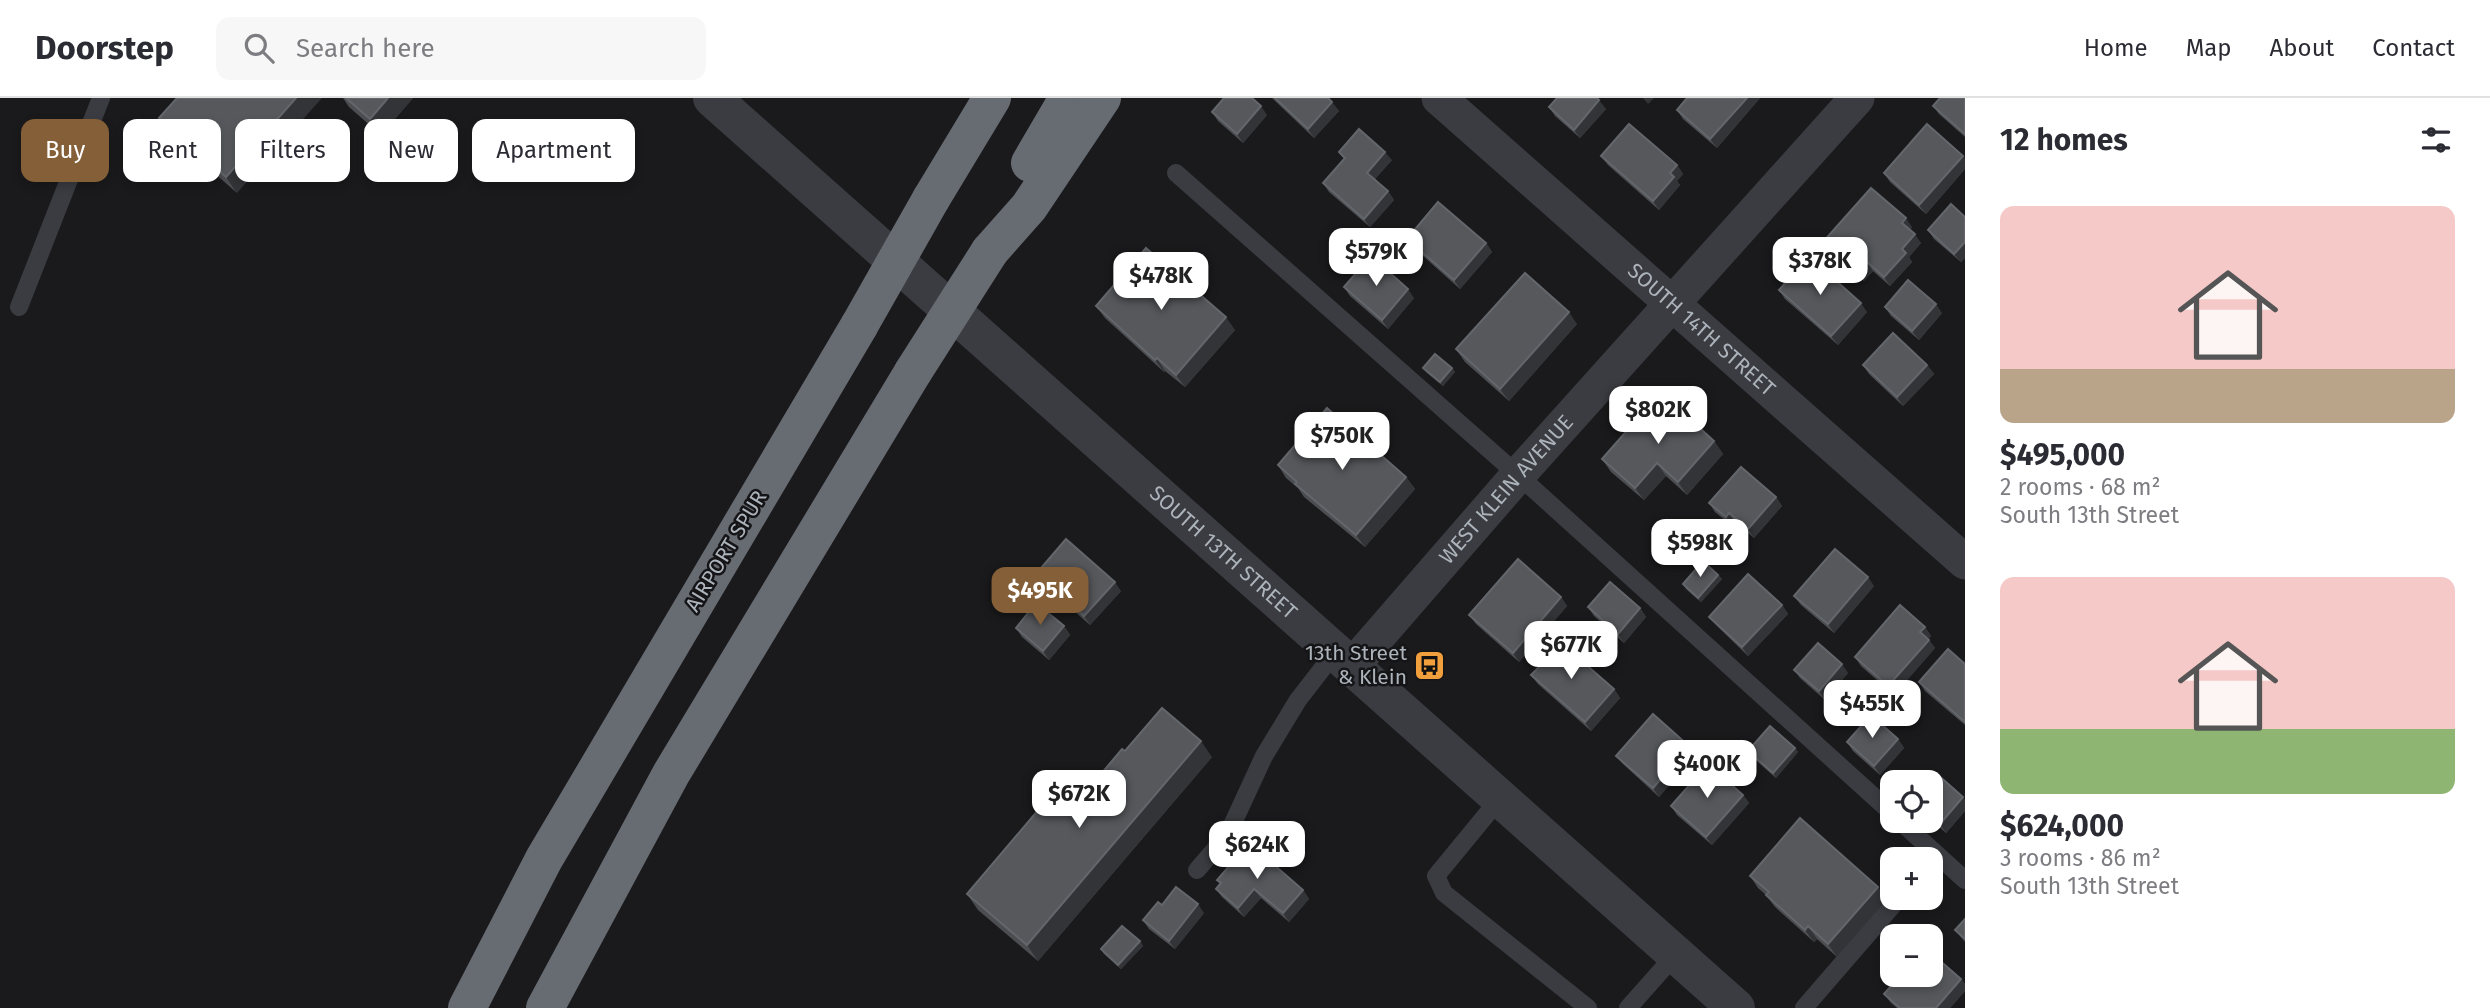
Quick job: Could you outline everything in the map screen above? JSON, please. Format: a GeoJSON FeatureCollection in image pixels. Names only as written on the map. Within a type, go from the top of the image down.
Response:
{"type":"FeatureCollection","features":[{"type":"Feature","properties":{"kind":"highway","name":"AIRPORT SPUR"},"geometry":{"type":"LineString","coordinates":[[467,1008],[544,859],[992,98]]}},
{"type":"Feature","properties":{"kind":"highway"},"geometry":{"type":"LineString","coordinates":[[990,251],[1008,201],[1068,98]]}},
{"type":"Feature","properties":{"kind":"highway"},"geometry":{"type":"LineString","coordinates":[[545,1008],[671,774],[913,372],[990,251],[1029,206],[1102,98]]}},
{"type":"Feature","properties":{"kind":"street","name":"SOUTH 13TH STREET"},"geometry":{"type":"LineString","coordinates":[[712,98],[1736,1008]]}},
{"type":"Feature","properties":{"kind":"street","name":"SOUTH 14TH STREET"},"geometry":{"type":"LineString","coordinates":[[1439,98],[1965,562]]}},
{"type":"Feature","properties":{"kind":"street","name":"WEST KLEIN AVENUE"},"geometry":{"type":"LineString","coordinates":[[1345,658],[1518,475],[1857,98]]}},
{"type":"Feature","properties":{"kind":"lane"},"geometry":{"type":"LineString","coordinates":[[19,307],[101,98]]}},
{"type":"Feature","properties":{"kind":"lane"},"geometry":{"type":"LineString","coordinates":[[1176,173],[1518,475],[1880,802]]}},
{"type":"Feature","properties":{"kind":"lane"},"geometry":{"type":"LineString","coordinates":[[1197,870],[1228,834],[1264,756],[1298,700],[1345,658]]}},
{"type":"Feature","properties":{"kind":"lane"},"geometry":{"type":"LineString","coordinates":[[1500,797],[1436,876],[1444,893],[1588,1008]]}},
{"type":"Feature","properties":{"kind":"lane"},"geometry":{"type":"LineString","coordinates":[[1911,833],[1924,847]]}},
{"type":"Feature","properties":{"kind":"lane"},"geometry":{"type":"LineString","coordinates":[[1943,864],[1965,880]]}},
{"type":"Feature","properties":{"kind":"lane"},"geometry":{"type":"LineString","coordinates":[[1804,1008],[1889,910]]}},
{"type":"Feature","properties":{"kind":"lane"},"geometry":{"type":"LineString","coordinates":[[1628,1008],[1676,954]]}},
{"type":"Feature","properties":{"kind":"building"},"geometry":{"type":"Polygon","coordinates":[[[177,98],[296,98],[277,119],[235,119],[235,167],[226,177],[221,173],[221,119],[159,118],[177,98]]]}},
{"type":"Feature","properties":{"kind":"building"},"geometry":{"type":"Polygon","coordinates":[[[346,98],[388,98],[370,119],[346,98]]]}},
{"type":"Feature","properties":{"kind":"building"},"geometry":{"type":"Polygon","coordinates":[[[1224,98],[1252,98],[1261,106],[1237,134],[1212,112],[1224,98]]]}},
{"type":"Feature","properties":{"kind":"building"},"geometry":{"type":"Polygon","coordinates":[[[1275,98],[1328,98],[1332,102],[1308,129],[1275,98]]]}},
{"type":"Feature","properties":{"kind":"building"},"geometry":{"type":"Polygon","coordinates":[[[1557,98],[1599,100],[1574,130],[1549,107],[1557,98]]]}},
{"type":"Feature","properties":{"kind":"building"},"geometry":{"type":"Polygon","coordinates":[[[1687,98],[1747,98],[1710,139],[1677,110],[1687,98]]]}},
{"type":"Feature","properties":{"kind":"building"},"geometry":{"type":"Polygon","coordinates":[[[1940,98],[1965,98],[1965,134],[1933,106],[1940,98]]]}},
{"type":"Feature","properties":{"kind":"building"},"geometry":{"type":"Polygon","coordinates":[[[1629,124],[1677,165],[1670,173],[1674,177],[1653,201],[1601,156],[1629,124]]]}},
{"type":"Feature","properties":{"kind":"building"},"geometry":{"type":"Polygon","coordinates":[[[1927,124],[1963,156],[1919,205],[1884,173],[1927,124]]]}},
{"type":"Feature","properties":{"kind":"building"},"geometry":{"type":"Polygon","coordinates":[[[1359,129],[1385,152],[1367,173],[1388,191],[1364,219],[1323,183],[1345,158],[1339,152],[1359,129]]]}},
{"type":"Feature","properties":{"kind":"building"},"geometry":{"type":"Polygon","coordinates":[[[1871,188],[1906,218],[1902,223],[1915,234],[1902,249],[1906,253],[1884,277],[1867,262],[1858,273],[1823,242],[1871,188]]]}},
{"type":"Feature","properties":{"kind":"building"},"geometry":{"type":"Polygon","coordinates":[[[1438,202],[1486,243],[1454,280],[1407,239],[1438,202]]]}},
{"type":"Feature","properties":{"kind":"building"},"geometry":{"type":"Polygon","coordinates":[[[1951,204],[1965,217],[1965,242],[1954,254],[1928,230],[1951,204]]]}},
{"type":"Feature","properties":{"kind":"building"},"geometry":{"type":"Polygon","coordinates":[[[1146,248],[1226,317],[1176,375],[1157,358],[1155,360],[1096,306],[1146,248]]]}},
{"type":"Feature","properties":{"kind":"building"},"geometry":{"type":"Polygon","coordinates":[[[1371,256],[1408,289],[1382,320],[1344,287],[1371,256]]]}},
{"type":"Feature","properties":{"kind":"building"},"geometry":{"type":"Polygon","coordinates":[[[1813,260],[1861,303],[1831,336],[1779,290],[1799,267],[1803,271],[1813,260]]]}},
{"type":"Feature","properties":{"kind":"building"},"geometry":{"type":"Polygon","coordinates":[[[1525,273],[1569,312],[1500,389],[1456,349],[1525,273]]]}},
{"type":"Feature","properties":{"kind":"building"},"geometry":{"type":"Polygon","coordinates":[[[1908,280],[1936,304],[1912,331],[1885,307],[1908,280]]]}},
{"type":"Feature","properties":{"kind":"building"},"geometry":{"type":"Polygon","coordinates":[[[1893,333],[1927,365],[1897,397],[1863,365],[1893,333]]]}},
{"type":"Feature","properties":{"kind":"building"},"geometry":{"type":"Polygon","coordinates":[[[1435,354],[1452,368],[1440,382],[1423,368],[1435,354]]]}},
{"type":"Feature","properties":{"kind":"building"},"geometry":{"type":"Polygon","coordinates":[[[1654,400],[1675,418],[1681,411],[1714,441],[1678,482],[1657,463],[1635,488],[1602,459],[1654,400]]]}},
{"type":"Feature","properties":{"kind":"building"},"geometry":{"type":"Polygon","coordinates":[[[1327,408],[1406,477],[1356,535],[1295,484],[1297,482],[1278,465],[1327,408]]]}},
{"type":"Feature","properties":{"kind":"building"},"geometry":{"type":"Polygon","coordinates":[[[1741,467],[1776,497],[1748,529],[1729,513],[1726,517],[1709,503],[1741,467]]]}},
{"type":"Feature","properties":{"kind":"building"},"geometry":{"type":"Polygon","coordinates":[[[1066,539],[1115,582],[1084,616],[1036,574],[1066,539]]]}},
{"type":"Feature","properties":{"kind":"building"},"geometry":{"type":"Polygon","coordinates":[[[1835,549],[1868,577],[1828,624],[1794,596],[1835,549]]]}},
{"type":"Feature","properties":{"kind":"building"},"geometry":{"type":"Polygon","coordinates":[[[1518,559],[1561,597],[1513,653],[1469,615],[1518,559]]]}},
{"type":"Feature","properties":{"kind":"building"},"geometry":{"type":"Polygon","coordinates":[[[1703,561],[1718,575],[1698,598],[1683,584],[1703,561]]]}},
{"type":"Feature","properties":{"kind":"building"},"geometry":{"type":"Polygon","coordinates":[[[1748,574],[1782,605],[1742,647],[1709,617],[1748,574]]]}},
{"type":"Feature","properties":{"kind":"building"},"geometry":{"type":"Polygon","coordinates":[[[1610,582],[1640,608],[1618,634],[1588,607],[1610,582]]]}},
{"type":"Feature","properties":{"kind":"building"},"geometry":{"type":"Polygon","coordinates":[[[1036,603],[1064,626],[1043,651],[1016,628],[1036,603]]]}},
{"type":"Feature","properties":{"kind":"building"},"geometry":{"type":"Polygon","coordinates":[[[1900,605],[1925,627],[1920,632],[1929,640],[1888,686],[1855,657],[1900,605]]]}},
{"type":"Feature","properties":{"kind":"building"},"geometry":{"type":"Polygon","coordinates":[[[1549,642],[1555,648],[1560,642],[1614,689],[1585,722],[1531,675],[1542,664],[1535,658],[1549,642]]]}},
{"type":"Feature","properties":{"kind":"building"},"geometry":{"type":"Polygon","coordinates":[[[1818,643],[1842,664],[1819,691],[1794,670],[1818,643]]]}},
{"type":"Feature","properties":{"kind":"building"},"geometry":{"type":"Polygon","coordinates":[[[1948,649],[1965,664],[1965,722],[1919,682],[1948,649]]]}},
{"type":"Feature","properties":{"kind":"building"},"geometry":{"type":"Polygon","coordinates":[[[1162,708],[1201,741],[1027,945],[967,894],[1067,776],[1086,792],[1122,749],[1125,751],[1162,708]]]}},
{"type":"Feature","properties":{"kind":"building"},"geometry":{"type":"Polygon","coordinates":[[[1653,714],[1689,746],[1653,788],[1616,756],[1653,714]]]}},
{"type":"Feature","properties":{"kind":"building"},"geometry":{"type":"Polygon","coordinates":[[[1871,715],[1898,739],[1874,766],[1847,742],[1871,715]]]}},
{"type":"Feature","properties":{"kind":"building"},"geometry":{"type":"Polygon","coordinates":[[[1770,726],[1795,748],[1773,773],[1748,751],[1770,726]]]}},
{"type":"Feature","properties":{"kind":"building"},"geometry":{"type":"Polygon","coordinates":[[[1708,764],[1743,795],[1706,837],[1671,806],[1708,764]]]}},
{"type":"Feature","properties":{"kind":"building"},"geometry":{"type":"Polygon","coordinates":[[[1943,779],[1963,797],[1943,820],[1943,779]]]}},
{"type":"Feature","properties":{"kind":"building"},"geometry":{"type":"Polygon","coordinates":[[[1800,818],[1878,887],[1828,944],[1808,926],[1805,930],[1766,895],[1769,892],[1750,876],[1800,818]]]}},
{"type":"Feature","properties":{"kind":"building"},"geometry":{"type":"Polygon","coordinates":[[[1249,843],[1303,890],[1283,913],[1254,889],[1238,908],[1216,889],[1221,883],[1217,880],[1249,843]]]}},
{"type":"Feature","properties":{"kind":"building"},"geometry":{"type":"Polygon","coordinates":[[[1176,887],[1198,904],[1169,941],[1143,920],[1158,902],[1162,905],[1176,887]]]}},
{"type":"Feature","properties":{"kind":"building"},"geometry":{"type":"Polygon","coordinates":[[[1965,919],[1965,939],[1955,930],[1965,919]]]}},
{"type":"Feature","properties":{"kind":"building"},"geometry":{"type":"Polygon","coordinates":[[[1122,926],[1140,941],[1118,965],[1101,949],[1122,926]]]}},
{"type":"Feature","properties":{"kind":"building"},"geometry":{"type":"Polygon","coordinates":[[[1943,963],[1961,979],[1936,1008],[1900,1008],[1884,994],[1890,987],[1943,987],[1943,963]]]}},
{"type":"Feature","properties":{"kind":"place","name":"13th Street & Klein"},"geometry":{"type":"Point","coordinates":[1430,665]}}]}
